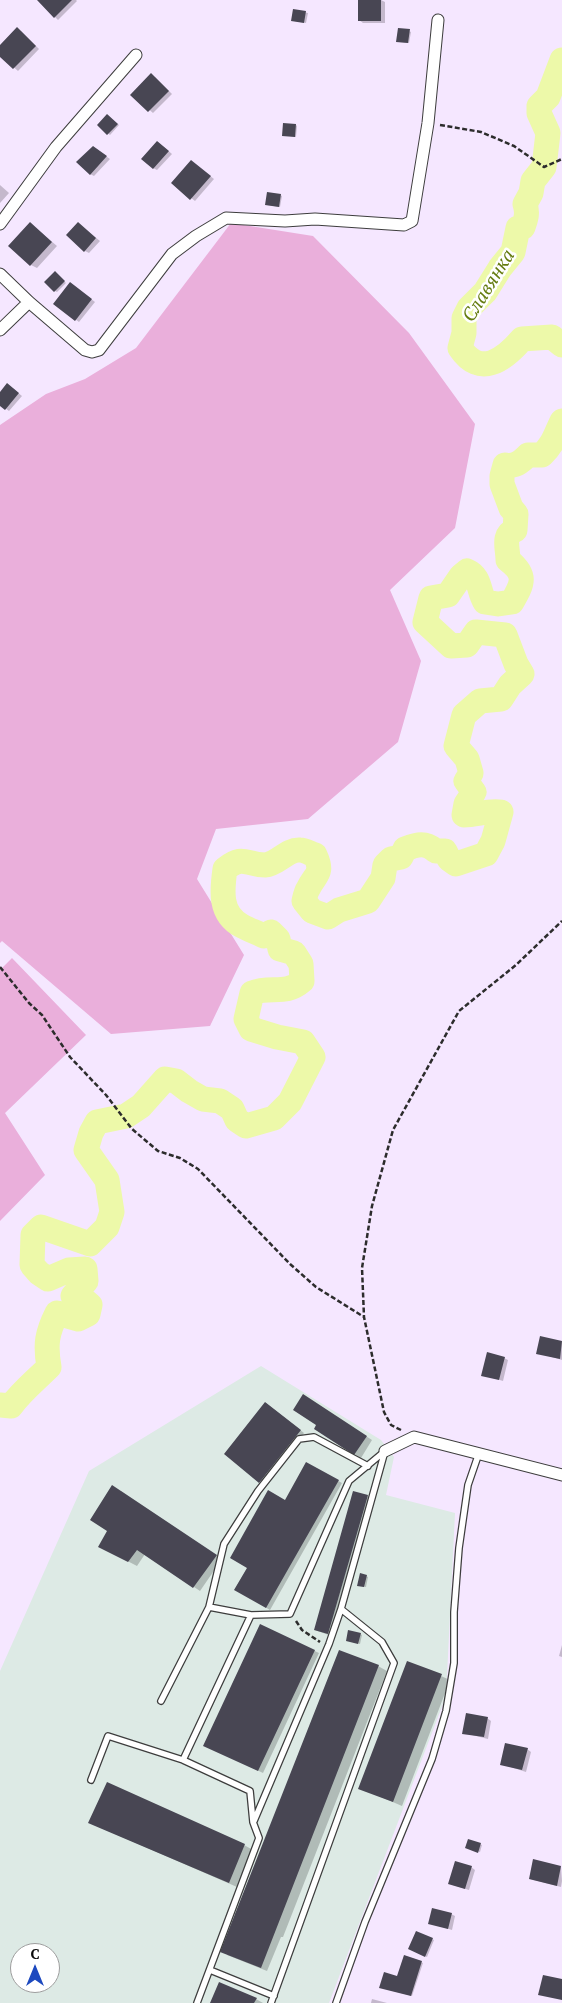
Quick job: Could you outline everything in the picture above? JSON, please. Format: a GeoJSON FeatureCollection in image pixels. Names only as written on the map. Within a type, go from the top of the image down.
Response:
{"type":"FeatureCollection","features":[{"type":"Feature","properties":{"kind":"street"},"geometry":{"type":"LineString","coordinates":[[0,274],[29,302],[85,350],[92,352],[99,350],[172,254],[196,236],[226,218],[285,221],[315,219],[404,225],[412,221],[428,123],[438,20]]}},
{"type":"Feature","properties":{"kind":"street"},"geometry":{"type":"LineString","coordinates":[[0,224],[56,147],[136,55]]}},
{"type":"Feature","properties":{"kind":"street"},"geometry":{"type":"LineString","coordinates":[[0,330],[29,302]]}},
{"type":"Feature","properties":{"kind":"street"},"geometry":{"type":"LineString","coordinates":[[385,1451],[414,1437],[562,1475]]}},
{"type":"Feature","properties":{"kind":"lane"},"geometry":{"type":"LineString","coordinates":[[161,1701],[208,1606],[224,1544],[258,1491],[299,1439],[314,1436],[368,1466]]}},
{"type":"Feature","properties":{"kind":"lane"},"geometry":{"type":"LineString","coordinates":[[208,1606],[250,1615],[290,1614],[350,1481],[385,1451]]}},
{"type":"Feature","properties":{"kind":"lane"},"geometry":{"type":"LineString","coordinates":[[253,1822],[329,1644],[341,1609],[385,1451]]}},
{"type":"Feature","properties":{"kind":"lane"},"geometry":{"type":"LineString","coordinates":[[336,2003],[365,1922],[432,1759],[446,1711],[454,1663],[454,1612],[459,1548],[468,1486],[479,1453]]}},
{"type":"Feature","properties":{"kind":"lane"},"geometry":{"type":"LineString","coordinates":[[271,2003],[394,1663],[382,1642],[341,1609]]}},
{"type":"Feature","properties":{"kind":"lane"},"geometry":{"type":"LineString","coordinates":[[183,1760],[250,1615]]}},
{"type":"Feature","properties":{"kind":"lane"},"geometry":{"type":"LineString","coordinates":[[91,1780],[108,1736],[183,1760],[250,1790],[253,1822],[259,1838],[197,2003]]}},
{"type":"Feature","properties":{"kind":"lane"},"geometry":{"type":"LineString","coordinates":[[210,1970],[274,1996]]}},
{"type":"Feature","properties":{"kind":"path"},"geometry":{"type":"LineString","coordinates":[[428,123],[482,132],[514,146],[544,167],[562,159]]}},
{"type":"Feature","properties":{"kind":"path"},"geometry":{"type":"LineString","coordinates":[[414,1437],[391,1425],[384,1412],[364,1317],[362,1268],[372,1206],[393,1130],[459,1011],[516,965],[562,921]]}},
{"type":"Feature","properties":{"kind":"path"},"geometry":{"type":"LineString","coordinates":[[0,967],[29,1003],[42,1015],[70,1057],[106,1095],[129,1125],[158,1151],[180,1158],[198,1169],[290,1264],[316,1287],[364,1317]]}},
{"type":"Feature","properties":{"kind":"path"},"geometry":{"type":"LineString","coordinates":[[290,1614],[302,1630],[318,1642],[329,1644]]}},
{"type":"Feature","properties":{"kind":"shaded area"},"geometry":{"type":"Polygon","coordinates":[[[231,223],[313,236],[409,333],[475,424],[455,528],[390,590],[421,661],[398,742],[308,819],[216,829],[197,879],[244,955],[210,1026],[111,1034],[2,941],[0,943],[0,425],[46,394],[85,379],[136,348],[231,223]]]}},
{"type":"Feature","properties":{"kind":"shaded area"},"geometry":{"type":"Polygon","coordinates":[[[12,958],[86,1035],[5,1113],[45,1175],[0,1221],[0,970],[12,958]]]}},
{"type":"Feature","properties":{"kind":"shaded area"},"geometry":{"type":"Polygon","coordinates":[[[261,1366],[381,1440],[394,1457],[386,1495],[455,1513],[446,1696],[329,2003],[0,2003],[0,1671],[89,1471],[261,1366]]]}},
{"type":"Feature","properties":{"kind":"building"},"geometry":{"type":"Polygon","coordinates":[[[37,0],[72,0],[54,18],[37,0]]]}},
{"type":"Feature","properties":{"kind":"building"},"geometry":{"type":"Polygon","coordinates":[[[358,0],[381,0],[381,21],[358,21],[358,0]]]}},
{"type":"Feature","properties":{"kind":"building"},"geometry":{"type":"Polygon","coordinates":[[[293,9],[306,11],[304,23],[291,21],[293,9]]]}},
{"type":"Feature","properties":{"kind":"building"},"geometry":{"type":"Polygon","coordinates":[[[17,27],[36,46],[13,69],[0,57],[0,45],[17,27]]]}},
{"type":"Feature","properties":{"kind":"building"},"geometry":{"type":"Polygon","coordinates":[[[398,28],[410,29],[408,43],[396,42],[398,28]]]}},
{"type":"Feature","properties":{"kind":"building"},"geometry":{"type":"Polygon","coordinates":[[[151,73],[169,91],[148,112],[130,95],[151,73]]]}},
{"type":"Feature","properties":{"kind":"building"},"geometry":{"type":"Polygon","coordinates":[[[107,114],[118,124],[107,135],[97,125],[107,114]]]}},
{"type":"Feature","properties":{"kind":"building"},"geometry":{"type":"Polygon","coordinates":[[[283,123],[296,124],[295,137],[282,136],[283,123]]]}},
{"type":"Feature","properties":{"kind":"building"},"geometry":{"type":"Polygon","coordinates":[[[157,141],[169,151],[153,169],[141,159],[157,141]]]}},
{"type":"Feature","properties":{"kind":"building"},"geometry":{"type":"Polygon","coordinates":[[[93,146],[107,156],[90,175],[76,162],[93,146]]]}},
{"type":"Feature","properties":{"kind":"building"},"geometry":{"type":"Polygon","coordinates":[[[191,160],[211,176],[190,200],[171,183],[191,160]]]}},
{"type":"Feature","properties":{"kind":"building"},"geometry":{"type":"Polygon","coordinates":[[[267,192],[281,194],[279,207],[265,205],[267,192]]]}},
{"type":"Feature","properties":{"kind":"building"},"geometry":{"type":"Polygon","coordinates":[[[30,222],[52,242],[30,266],[8,246],[30,222]]]}},
{"type":"Feature","properties":{"kind":"building"},"geometry":{"type":"Polygon","coordinates":[[[78,222],[96,238],[84,252],[66,235],[78,222]]]}},
{"type":"Feature","properties":{"kind":"building"},"geometry":{"type":"Polygon","coordinates":[[[55,271],[65,281],[54,292],[44,282],[55,271]]]}},
{"type":"Feature","properties":{"kind":"building"},"geometry":{"type":"Polygon","coordinates":[[[70,282],[92,299],[75,321],[53,304],[70,282]]]}},
{"type":"Feature","properties":{"kind":"building"},"geometry":{"type":"Polygon","coordinates":[[[7,383],[19,393],[5,410],[0,406],[0,392],[7,383]]]}},
{"type":"Feature","properties":{"kind":"building"},"geometry":{"type":"Polygon","coordinates":[[[540,1336],[562,1341],[560,1359],[536,1354],[540,1336]]]}},
{"type":"Feature","properties":{"kind":"building"},"geometry":{"type":"Polygon","coordinates":[[[487,1352],[505,1357],[499,1380],[481,1376],[487,1352]]]}},
{"type":"Feature","properties":{"kind":"building"},"geometry":{"type":"Polygon","coordinates":[[[303,1394],[367,1436],[354,1455],[314,1429],[316,1425],[293,1410],[303,1394]]]}},
{"type":"Feature","properties":{"kind":"building"},"geometry":{"type":"Polygon","coordinates":[[[265,1402],[301,1430],[259,1483],[224,1454],[265,1402]]]}},
{"type":"Feature","properties":{"kind":"building"},"geometry":{"type":"Polygon","coordinates":[[[306,1462],[339,1480],[266,1608],[234,1590],[247,1568],[230,1558],[268,1490],[285,1500],[306,1462]]]}},
{"type":"Feature","properties":{"kind":"building"},"geometry":{"type":"Polygon","coordinates":[[[112,1485],[217,1555],[193,1588],[137,1550],[128,1562],[98,1547],[107,1531],[90,1520],[112,1485]]]}},
{"type":"Feature","properties":{"kind":"building"},"geometry":{"type":"Polygon","coordinates":[[[353,1491],[368,1495],[328,1634],[314,1630],[353,1491]]]}},
{"type":"Feature","properties":{"kind":"building"},"geometry":{"type":"Polygon","coordinates":[[[360,1573],[367,1575],[364,1587],[357,1586],[360,1573]]]}},
{"type":"Feature","properties":{"kind":"building"},"geometry":{"type":"Polygon","coordinates":[[[260,1624],[315,1650],[258,1771],[203,1746],[260,1624]]]}},
{"type":"Feature","properties":{"kind":"building"},"geometry":{"type":"Polygon","coordinates":[[[348,1630],[361,1633],[358,1644],[346,1641],[348,1630]]]}},
{"type":"Feature","properties":{"kind":"building"},"geometry":{"type":"Polygon","coordinates":[[[339,1650],[379,1665],[261,1968],[220,1952],[339,1650]]]}},
{"type":"Feature","properties":{"kind":"building"},"geometry":{"type":"Polygon","coordinates":[[[407,1661],[442,1674],[393,1802],[358,1789],[407,1661]]]}},
{"type":"Feature","properties":{"kind":"building"},"geometry":{"type":"Polygon","coordinates":[[[466,1713],[488,1717],[484,1737],[462,1734],[466,1713]]]}},
{"type":"Feature","properties":{"kind":"building"},"geometry":{"type":"Polygon","coordinates":[[[505,1743],[528,1748],[522,1770],[500,1765],[505,1743]]]}},
{"type":"Feature","properties":{"kind":"building"},"geometry":{"type":"Polygon","coordinates":[[[107,1782],[245,1844],[229,1883],[88,1823],[107,1782]]]}},
{"type":"Feature","properties":{"kind":"building"},"geometry":{"type":"Polygon","coordinates":[[[468,1839],[481,1843],[478,1853],[465,1848],[468,1839]]]}},
{"type":"Feature","properties":{"kind":"building"},"geometry":{"type":"Polygon","coordinates":[[[533,1859],[561,1866],[557,1886],[529,1879],[533,1859]]]}},
{"type":"Feature","properties":{"kind":"building"},"geometry":{"type":"Polygon","coordinates":[[[455,1861],[472,1866],[465,1889],[448,1884],[455,1861]]]}},
{"type":"Feature","properties":{"kind":"building"},"geometry":{"type":"Polygon","coordinates":[[[432,1908],[452,1913],[448,1929],[428,1924],[432,1908]]]}},
{"type":"Feature","properties":{"kind":"building"},"geometry":{"type":"Polygon","coordinates":[[[416,1931],[433,1938],[425,1957],[408,1949],[416,1931]]]}},
{"type":"Feature","properties":{"kind":"building"},"geometry":{"type":"Polygon","coordinates":[[[404,1955],[422,1961],[411,1996],[379,1988],[384,1972],[397,1976],[404,1955]]]}},
{"type":"Feature","properties":{"kind":"building"},"geometry":{"type":"Polygon","coordinates":[[[543,1975],[562,1979],[562,2000],[538,1995],[543,1975]]]}},
{"type":"Feature","properties":{"kind":"building"},"geometry":{"type":"Polygon","coordinates":[[[219,1982],[257,1998],[254,2003],[210,2003],[219,1982]]]}},
{"type":"Feature","properties":{"kind":"waterway","name":"Славянка"},"geometry":{"type":"LineString","coordinates":[[562,60],[548,97],[539,106],[539,113],[548,133],[544,167],[533,181],[531,193],[525,204],[526,219],[523,227],[518,228],[513,252],[485,292],[469,308],[464,318],[464,333],[460,348],[468,357],[484,364],[500,359],[522,339],[552,337],[562,345]]}},
{"type":"Feature","properties":{"kind":"waterway","name":"Славянка"},"geometry":{"type":"LineString","coordinates":[[0,1405],[11,1406],[24,1390],[49,1367],[48,1339],[57,1313],[78,1319],[88,1314],[90,1305],[83,1299],[73,1296],[86,1281],[85,1269],[69,1270],[48,1279],[32,1265],[33,1235],[41,1227],[90,1244],[107,1227],[112,1212],[107,1180],[86,1150],[91,1133],[97,1122],[126,1116],[141,1106],[165,1079],[176,1081],[203,1099],[220,1101],[232,1109],[237,1120],[246,1126],[274,1118],[290,1102],[313,1057],[303,1042],[251,1029],[246,1019],[252,993],[290,988],[296,985],[302,981],[301,964],[294,953],[280,949],[278,939],[271,932],[264,936],[242,926],[229,915],[223,893],[225,869],[241,861],[258,865],[270,864],[295,850],[315,855],[319,870],[307,890],[304,901],[312,911],[328,917],[339,910],[368,901],[383,878],[385,865],[391,859],[401,857],[405,849],[421,845],[428,846],[436,851],[445,851],[449,859],[456,864],[486,854],[493,841],[501,812],[464,815],[466,804],[474,792],[466,781],[471,773],[467,759],[456,746],[464,715],[480,701],[501,699],[510,685],[522,674],[516,664],[505,635],[476,632],[467,645],[451,646],[425,622],[431,598],[448,595],[461,576],[467,571],[475,577],[485,602],[498,604],[512,602],[519,590],[521,575],[508,560],[507,539],[508,535],[515,530],[516,514],[511,508],[502,484],[505,465],[518,463],[528,455],[542,455],[552,443],[562,421]]}}]}
